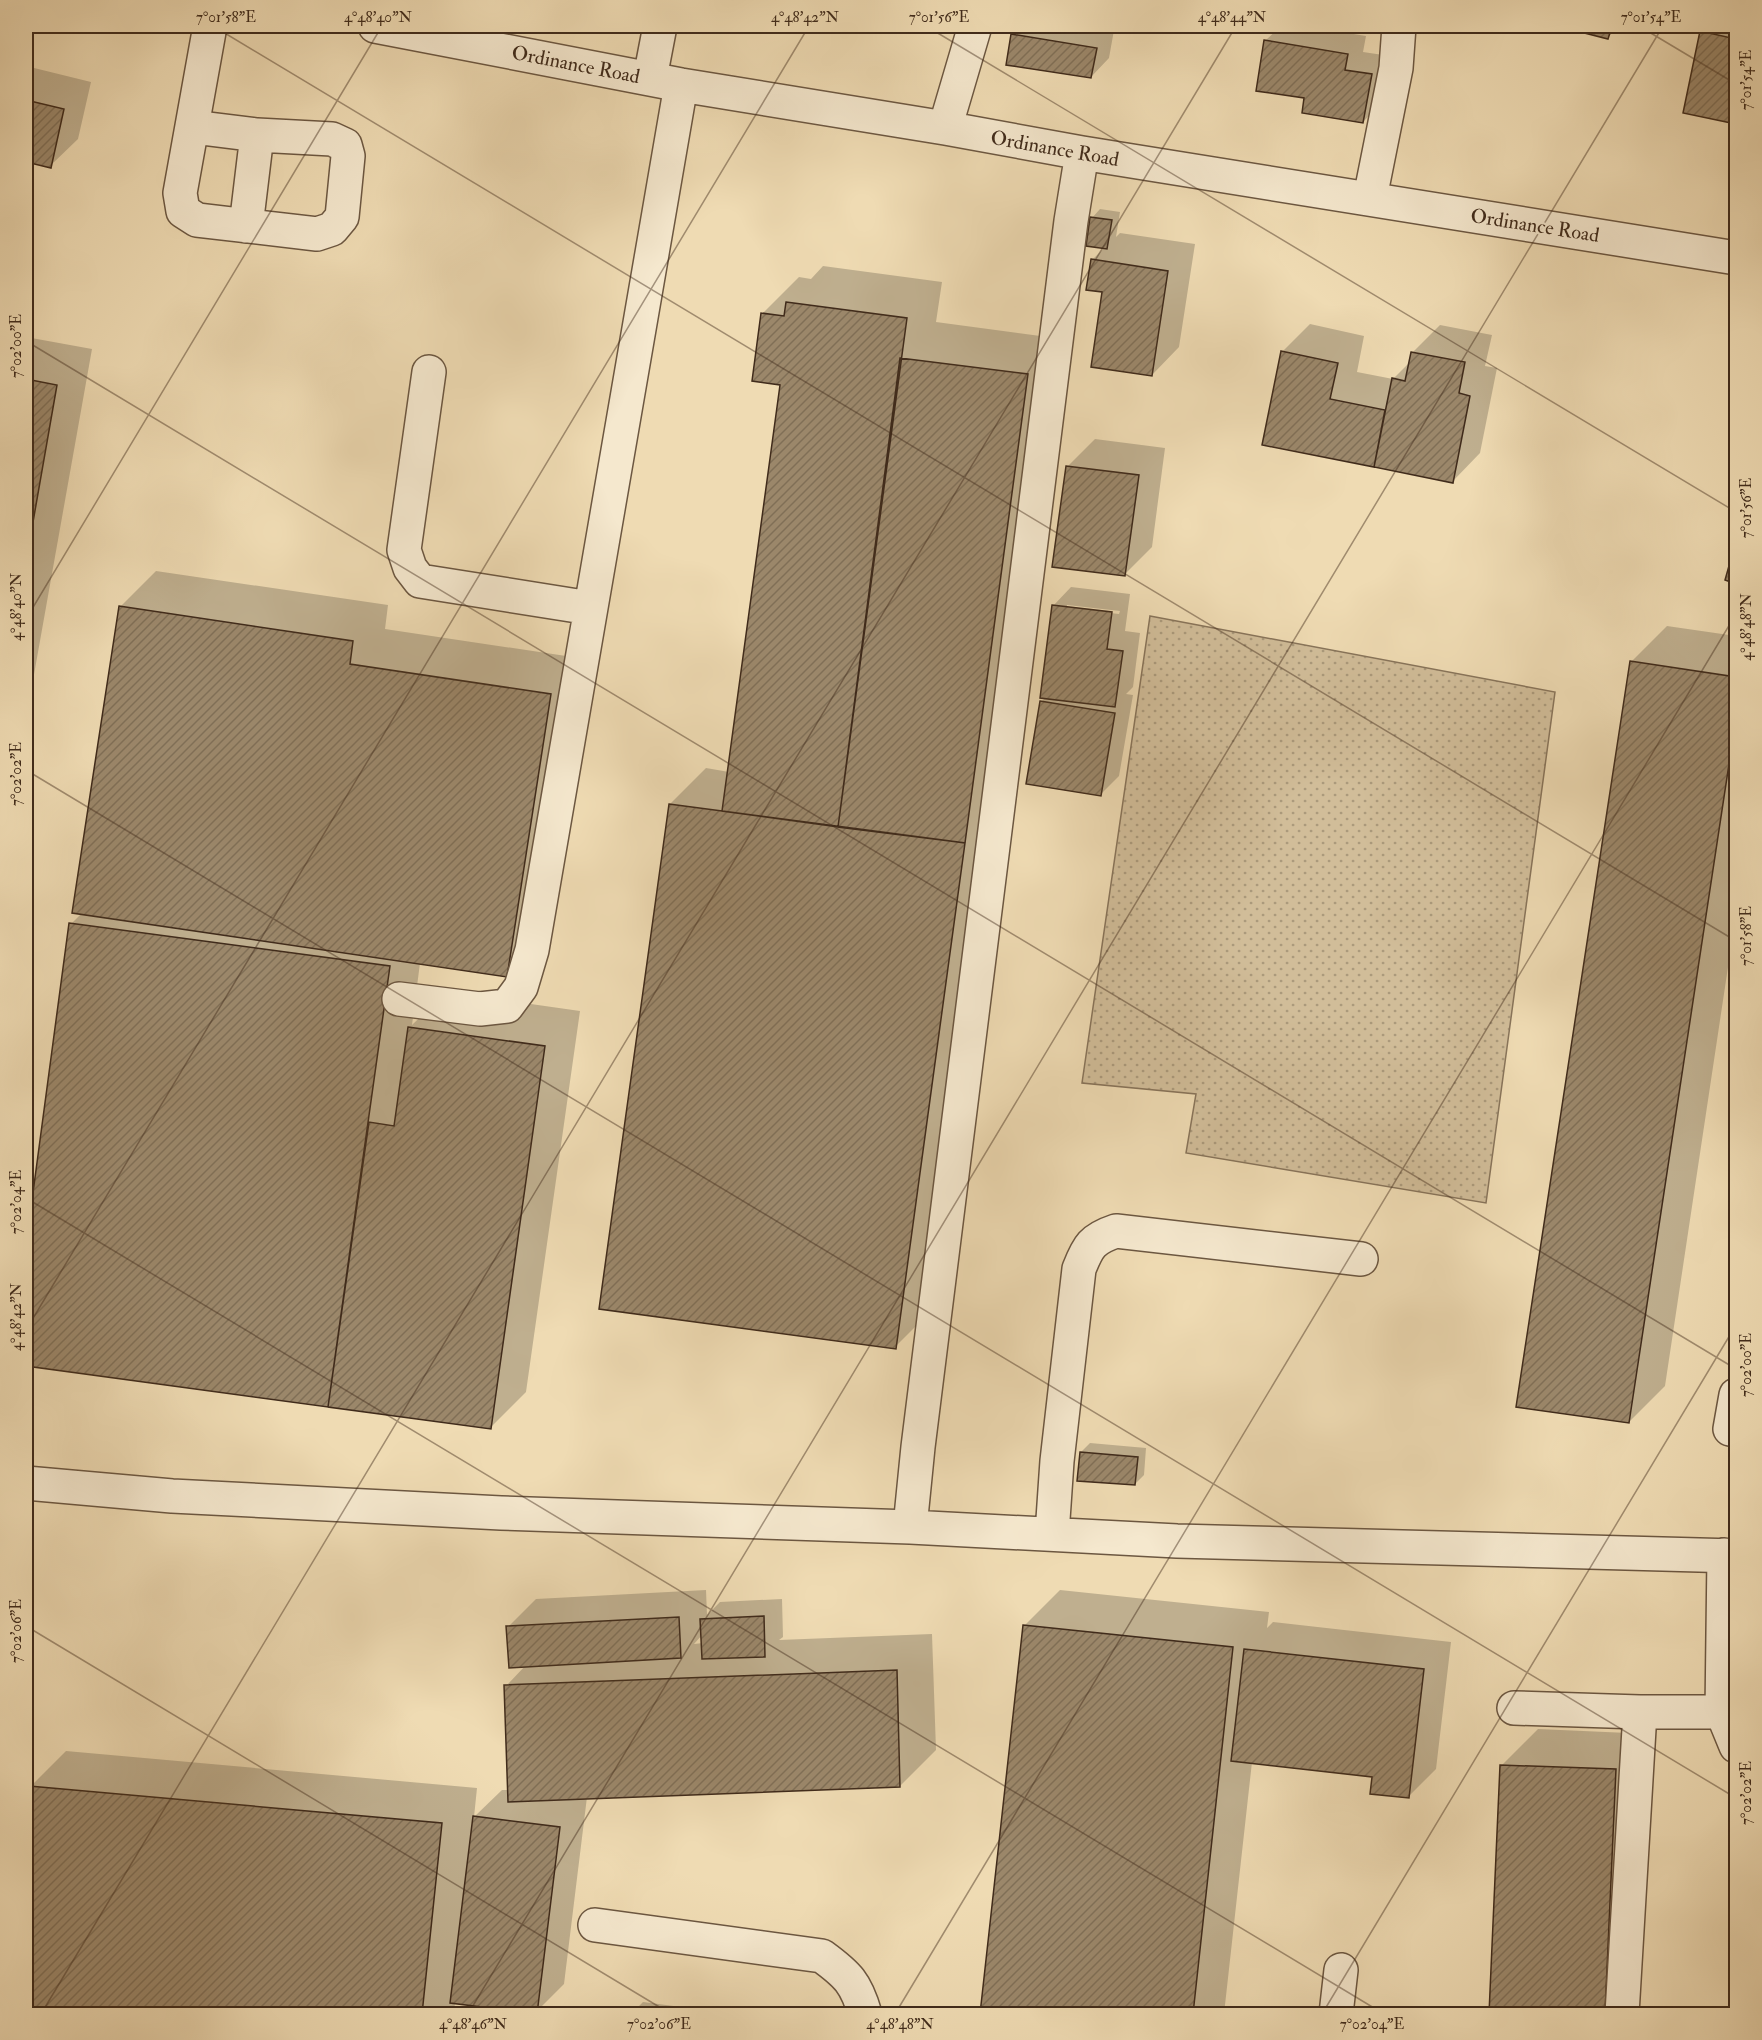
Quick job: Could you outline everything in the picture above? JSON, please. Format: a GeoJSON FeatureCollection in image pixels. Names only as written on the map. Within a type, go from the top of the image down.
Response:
{"type":"FeatureCollection","features":[{"type":"Feature","properties":{"kind":"street"},"geometry":{"type":"LineString","coordinates":[[193,127],[257,135],[332,139],[345,145],[348,156],[342,217],[332,229],[317,234],[197,220],[183,211],[180,193],[210,26]]}},
{"type":"Feature","properties":{"kind":"street","name":"Ordinance Road"},"geometry":{"type":"LineString","coordinates":[[375,26],[665,82],[1082,153],[1737,258]]}},
{"type":"Feature","properties":{"kind":"street"},"geometry":{"type":"LineString","coordinates":[[399,999],[480,1009],[507,1005],[521,987],[532,950],[590,608],[665,82],[660,26]]}},
{"type":"Feature","properties":{"kind":"street"},"geometry":{"type":"LineString","coordinates":[[945,128],[975,26]]}},
{"type":"Feature","properties":{"kind":"street"},"geometry":{"type":"LineString","coordinates":[[1370,198],[1396,68],[1399,26]]}},
{"type":"Feature","properties":{"kind":"street"},"geometry":{"type":"LineString","coordinates":[[246,226],[257,135]]}},
{"type":"Feature","properties":{"kind":"street"},"geometry":{"type":"LineString","coordinates":[[910,1527],[918,1447],[1065,268],[1082,153]]}},
{"type":"Feature","properties":{"kind":"street"},"geometry":{"type":"LineString","coordinates":[[429,372],[404,550],[410,568],[420,581],[590,608]]}},
{"type":"Feature","properties":{"kind":"street"},"geometry":{"type":"LineString","coordinates":[[1052,1534],[1079,1269],[1088,1247],[1101,1236],[1116,1231],[1361,1259]]}},
{"type":"Feature","properties":{"kind":"street"},"geometry":{"type":"LineString","coordinates":[[1730,1429],[1737,1395]]}},
{"type":"Feature","properties":{"kind":"street"},"geometry":{"type":"LineString","coordinates":[[26,1483],[172,1496],[501,1514],[910,1527],[1177,1541],[1730,1555],[1722,1712],[1737,1746]]}},
{"type":"Feature","properties":{"kind":"street"},"geometry":{"type":"LineString","coordinates":[[1514,1708],[1722,1712]]}},
{"type":"Feature","properties":{"kind":"street"},"geometry":{"type":"LineString","coordinates":[[1622,2014],[1640,1712]]}},
{"type":"Feature","properties":{"kind":"street"},"geometry":{"type":"LineString","coordinates":[[595,1925],[822,1956],[846,1974],[860,1996],[865,2014]]}},
{"type":"Feature","properties":{"kind":"street"},"geometry":{"type":"LineString","coordinates":[[1336,2014],[1341,1970]]}},
{"type":"Feature","properties":{"kind":"shaded area"},"geometry":{"type":"Polygon","coordinates":[[[1150,616],[1555,692],[1486,1203],[1186,1153],[1196,1094],[1082,1083],[1150,616]]]}},
{"type":"Feature","properties":{"kind":"building"},"geometry":{"type":"Polygon","coordinates":[[[1177,26],[1198,26],[1195,32],[1177,26]]]}},
{"type":"Feature","properties":{"kind":"building"},"geometry":{"type":"Polygon","coordinates":[[[1557,26],[1612,26],[1608,39],[1557,26]]]}},
{"type":"Feature","properties":{"kind":"building"},"geometry":{"type":"Polygon","coordinates":[[[1700,31],[1736,39],[1736,124],[1683,113],[1700,31]]]}},
{"type":"Feature","properties":{"kind":"building"},"geometry":{"type":"Polygon","coordinates":[[[1011,34],[1097,48],[1091,78],[1006,65],[1011,34]]]}},
{"type":"Feature","properties":{"kind":"building"},"geometry":{"type":"Polygon","coordinates":[[[1264,40],[1348,54],[1345,70],[1372,74],[1363,123],[1302,113],[1304,98],[1256,91],[1264,40]]]}},
{"type":"Feature","properties":{"kind":"building"},"geometry":{"type":"Polygon","coordinates":[[[26,100],[64,109],[51,168],[26,162],[26,100]]]}},
{"type":"Feature","properties":{"kind":"building"},"geometry":{"type":"Polygon","coordinates":[[[1090,217],[1112,220],[1107,249],[1086,246],[1090,217]]]}},
{"type":"Feature","properties":{"kind":"building"},"geometry":{"type":"Polygon","coordinates":[[[1091,259],[1168,271],[1152,376],[1091,367],[1102,292],[1086,290],[1091,259]]]}},
{"type":"Feature","properties":{"kind":"building"},"geometry":{"type":"Polygon","coordinates":[[[786,302],[907,318],[838,827],[722,811],[780,385],[752,381],[761,313],[784,316],[786,302]]]}},
{"type":"Feature","properties":{"kind":"building"},"geometry":{"type":"Polygon","coordinates":[[[1281,351],[1338,363],[1330,399],[1385,410],[1374,467],[1262,445],[1281,351]]]}},
{"type":"Feature","properties":{"kind":"building"},"geometry":{"type":"Polygon","coordinates":[[[1411,352],[1465,362],[1459,393],[1470,396],[1453,483],[1374,467],[1392,378],[1405,381],[1411,352]]]}},
{"type":"Feature","properties":{"kind":"building"},"geometry":{"type":"Polygon","coordinates":[[[900,358],[1028,374],[965,843],[838,827],[900,358]]]}},
{"type":"Feature","properties":{"kind":"building"},"geometry":{"type":"Polygon","coordinates":[[[26,379],[57,385],[26,562],[26,379]]]}},
{"type":"Feature","properties":{"kind":"building"},"geometry":{"type":"Polygon","coordinates":[[[1066,466],[1139,475],[1125,576],[1052,567],[1066,466]]]}},
{"type":"Feature","properties":{"kind":"building"},"geometry":{"type":"Polygon","coordinates":[[[1736,541],[1736,584],[1725,580],[1736,541]]]}},
{"type":"Feature","properties":{"kind":"building"},"geometry":{"type":"Polygon","coordinates":[[[1052,605],[1112,612],[1107,649],[1123,651],[1115,707],[1040,698],[1052,605]]]}},
{"type":"Feature","properties":{"kind":"building"},"geometry":{"type":"Polygon","coordinates":[[[119,606],[353,641],[350,664],[551,694],[507,977],[72,913],[119,606]]]}},
{"type":"Feature","properties":{"kind":"building"},"geometry":{"type":"Polygon","coordinates":[[[1630,661],[1736,677],[1736,718],[1629,1423],[1516,1407],[1630,661]]]}},
{"type":"Feature","properties":{"kind":"building"},"geometry":{"type":"Polygon","coordinates":[[[1040,701],[1115,713],[1101,796],[1026,784],[1040,701]]]}},
{"type":"Feature","properties":{"kind":"building"},"geometry":{"type":"Polygon","coordinates":[[[669,804],[965,843],[896,1349],[599,1309],[669,804]]]}},
{"type":"Feature","properties":{"kind":"building"},"geometry":{"type":"Polygon","coordinates":[[[69,923],[390,966],[328,1407],[26,1366],[26,1245],[69,923]]]}},
{"type":"Feature","properties":{"kind":"building"},"geometry":{"type":"Polygon","coordinates":[[[408,1027],[545,1046],[491,1429],[328,1407],[369,1122],[394,1126],[408,1027]]]}},
{"type":"Feature","properties":{"kind":"building"},"geometry":{"type":"Polygon","coordinates":[[[1080,1452],[1138,1457],[1135,1485],[1077,1481],[1080,1452]]]}},
{"type":"Feature","properties":{"kind":"building"},"geometry":{"type":"Polygon","coordinates":[[[764,1616],[765,1657],[702,1659],[700,1619],[764,1616]]]}},
{"type":"Feature","properties":{"kind":"building"},"geometry":{"type":"Polygon","coordinates":[[[679,1617],[681,1658],[509,1668],[506,1626],[679,1617]]]}},
{"type":"Feature","properties":{"kind":"building"},"geometry":{"type":"Polygon","coordinates":[[[1023,1625],[1233,1647],[1193,2014],[980,2014],[1023,1625]]]}},
{"type":"Feature","properties":{"kind":"building"},"geometry":{"type":"Polygon","coordinates":[[[1244,1649],[1424,1669],[1409,1798],[1370,1794],[1372,1777],[1231,1761],[1244,1649]]]}},
{"type":"Feature","properties":{"kind":"building"},"geometry":{"type":"Polygon","coordinates":[[[897,1670],[900,1787],[508,1802],[504,1685],[897,1670]]]}},
{"type":"Feature","properties":{"kind":"building"},"geometry":{"type":"Polygon","coordinates":[[[1500,1765],[1616,1769],[1605,2014],[1489,2014],[1500,1765]]]}},
{"type":"Feature","properties":{"kind":"building"},"geometry":{"type":"Polygon","coordinates":[[[29,1786],[442,1823],[422,2014],[26,2014],[26,1824],[29,1786]]]}},
{"type":"Feature","properties":{"kind":"building"},"geometry":{"type":"Polygon","coordinates":[[[473,1816],[560,1827],[537,2014],[450,2003],[473,1816]]]}}]}
